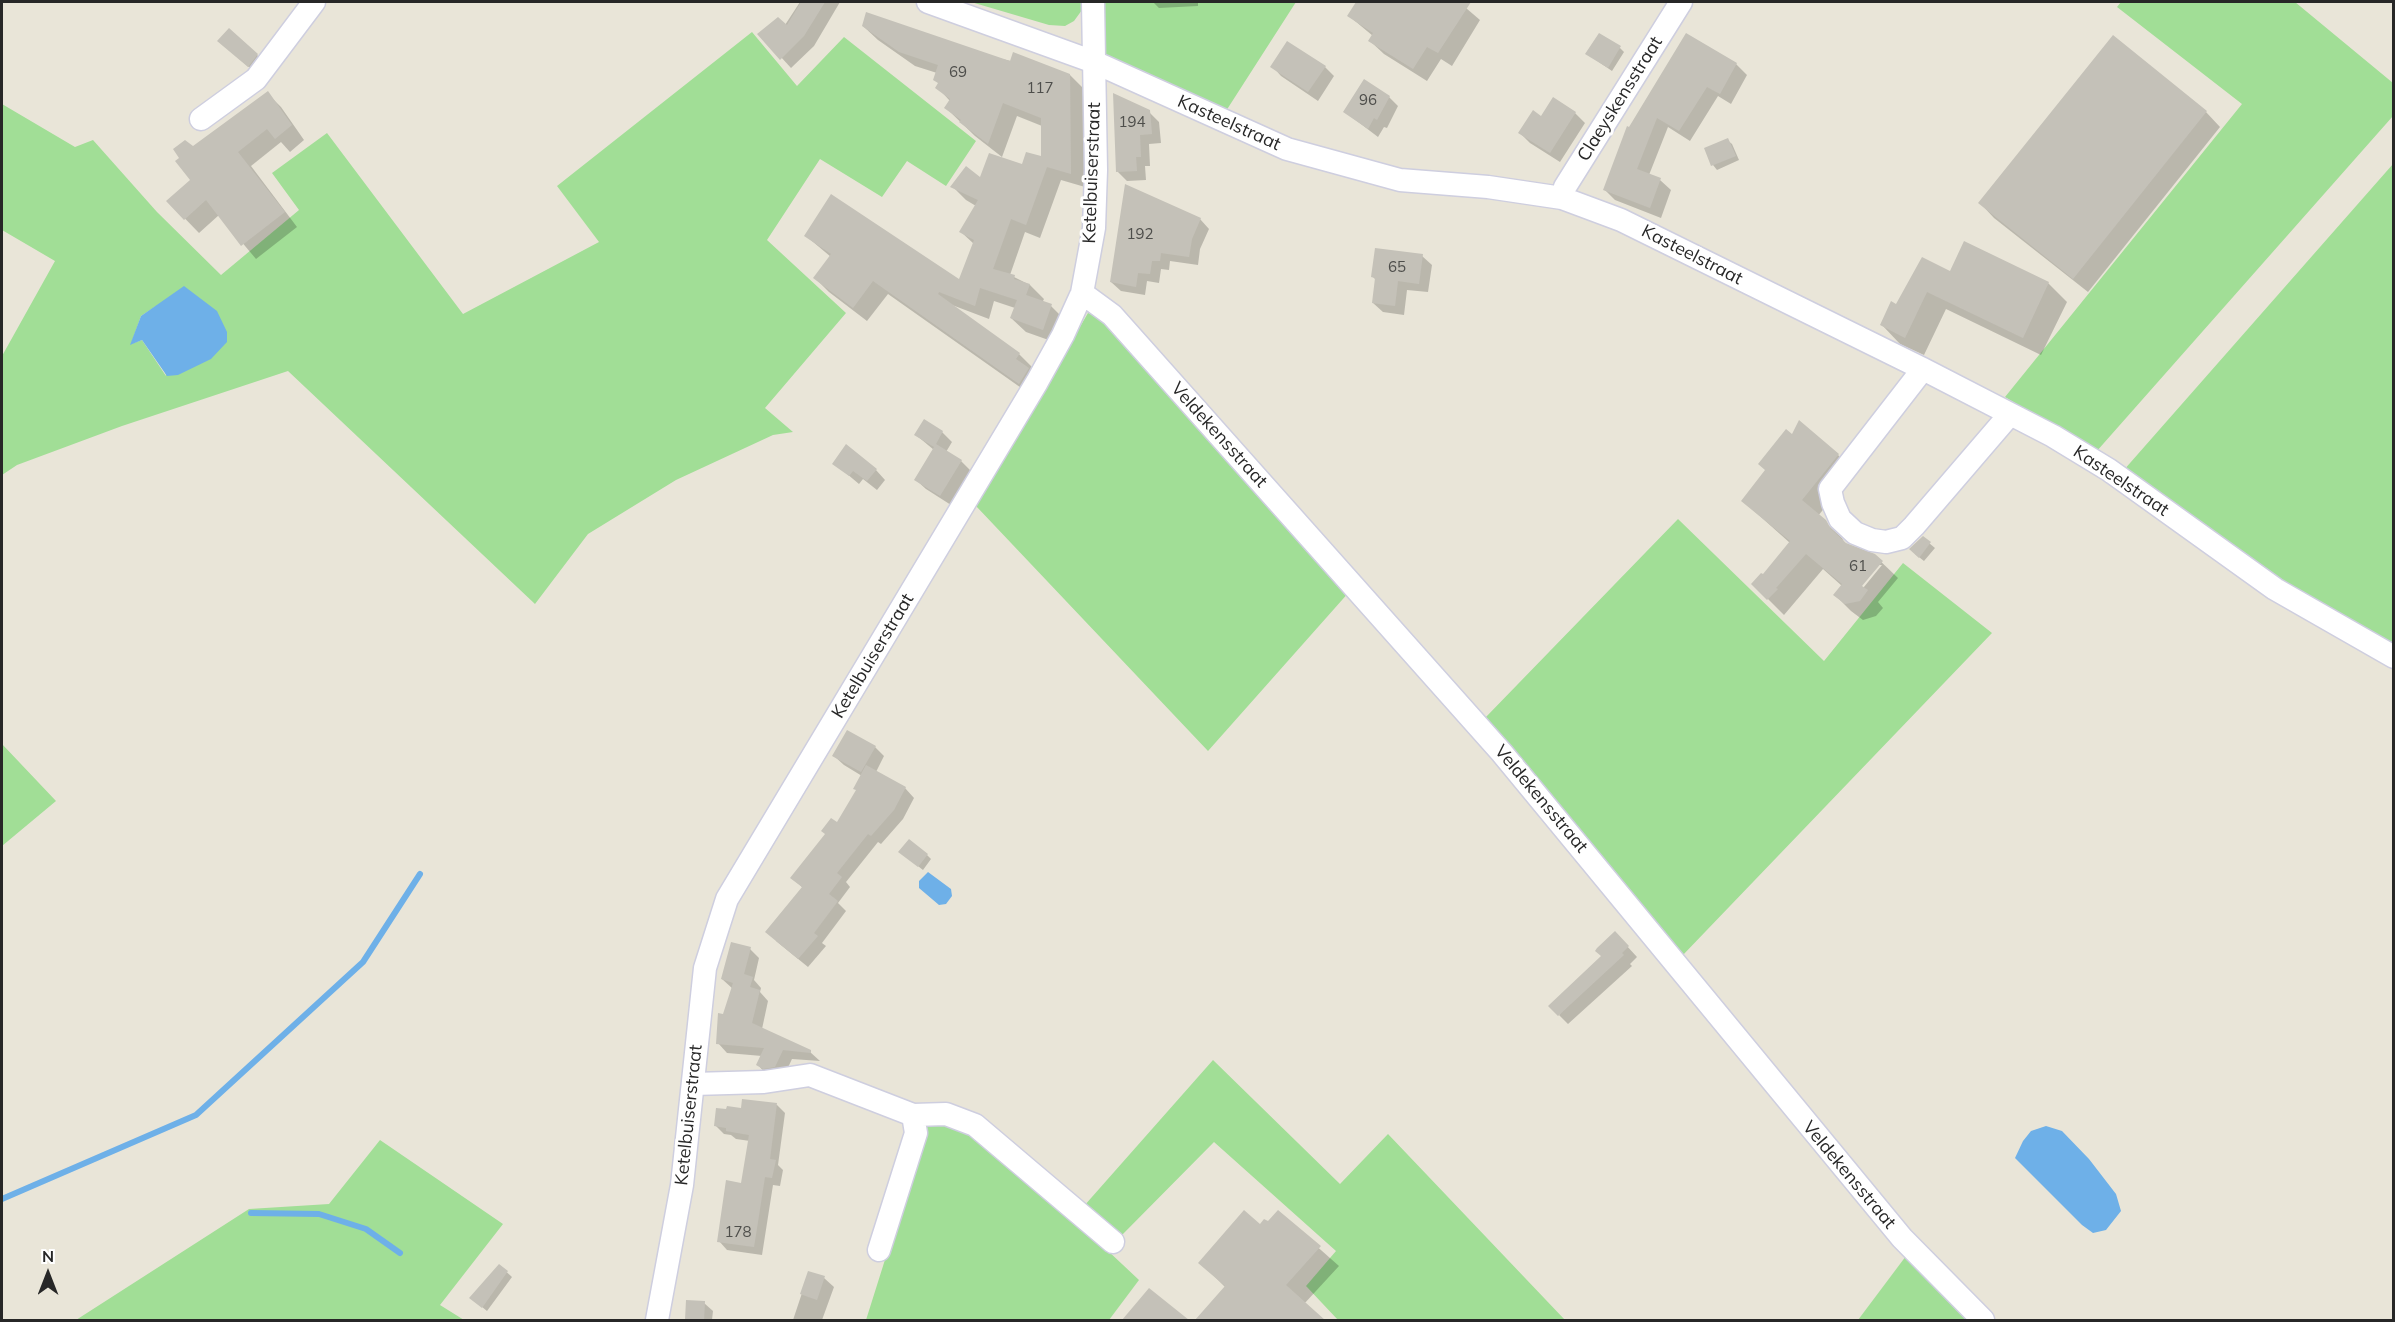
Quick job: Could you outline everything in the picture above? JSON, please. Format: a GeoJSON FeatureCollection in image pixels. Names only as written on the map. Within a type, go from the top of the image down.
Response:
{"type":"FeatureCollection","features":[{"type":"Feature","properties":{"kind":"street"},"geometry":{"type":"LineString","coordinates":[[201,119],[256,79],[314,2]]}},
{"type":"Feature","properties":{"kind":"street","name":"Kasteelstraat"},"geometry":{"type":"LineString","coordinates":[[928,2],[1094,62],[1287,149],[1400,180],[1488,187],[1562,198],[1622,220],[2053,435],[2109,470],[2275,589],[2394,657]]}},
{"type":"Feature","properties":{"kind":"street","name":"Ketelbuiserstraat"},"geometry":{"type":"LineString","coordinates":[[657,1320],[682,1185],[705,968],[728,898],[1038,382],[1064,335],[1082,293],[1094,228],[1096,170],[1094,2]]}},
{"type":"Feature","properties":{"kind":"street","name":"Claeyskensstraat"},"geometry":{"type":"LineString","coordinates":[[1562,198],[1565,187],[1681,2]]}},
{"type":"Feature","properties":{"kind":"street","name":"Veldekensstraat"},"geometry":{"type":"LineString","coordinates":[[1082,293],[1112,315],[1503,753],[1902,1238],[1983,1320]]}},
{"type":"Feature","properties":{"kind":"street"},"geometry":{"type":"LineString","coordinates":[[1923,369],[1830,489],[1840,519],[1855,532],[1872,540],[1886,542],[1902,538],[2005,420],[2008,413]]}},
{"type":"Feature","properties":{"kind":"street"},"geometry":{"type":"LineString","coordinates":[[693,1084],[764,1082],[810,1075],[913,1115],[946,1114],[975,1125],[1113,1242]]}},
{"type":"Feature","properties":{"kind":"street"},"geometry":{"type":"LineString","coordinates":[[879,1250],[916,1133],[913,1115]]}},
{"type":"Feature","properties":{"kind":"green space"},"geometry":{"type":"Polygon","coordinates":[[[971,2],[1082,2],[1082,10],[1074,21],[1065,26],[1049,25],[971,2]]]}},
{"type":"Feature","properties":{"kind":"green space"},"geometry":{"type":"Polygon","coordinates":[[[1103,2],[1296,2],[1226,111],[1102,57],[1103,2]]]}},
{"type":"Feature","properties":{"kind":"green space"},"geometry":{"type":"Polygon","coordinates":[[[2121,2],[2295,2],[2393,83],[2393,116],[2096,452],[2005,397],[2242,104],[2117,7],[2121,2]]]}},
{"type":"Feature","properties":{"kind":"green space"},"geometry":{"type":"Polygon","coordinates":[[[752,32],[797,86],[844,37],[976,141],[946,186],[907,161],[882,197],[820,159],[767,240],[846,313],[765,408],[793,432],[773,435],[676,480],[588,534],[535,604],[288,371],[122,426],[17,465],[2,475],[2,356],[55,261],[2,230],[2,104],[75,147],[93,140],[157,212],[221,275],[299,210],[272,173],[327,133],[463,314],[599,242],[557,186],[752,32]],[[156,306],[141,316],[131,344],[142,340],[166,376],[156,306]]]}},
{"type":"Feature","properties":{"kind":"green space"},"geometry":{"type":"Polygon","coordinates":[[[2393,164],[2393,646],[2278,581],[2123,471],[2393,164]]]}},
{"type":"Feature","properties":{"kind":"green space"},"geometry":{"type":"Polygon","coordinates":[[[1088,313],[1103,319],[1350,591],[1208,751],[976,506],[1088,313]]]}},
{"type":"Feature","properties":{"kind":"green space"},"geometry":{"type":"Polygon","coordinates":[[[1678,519],[1824,661],[1903,563],[1992,633],[1682,956],[1485,718],[1678,519]]]}},
{"type":"Feature","properties":{"kind":"green space"},"geometry":{"type":"Polygon","coordinates":[[[2,744],[56,801],[2,846],[2,744]]]}},
{"type":"Feature","properties":{"kind":"green space"},"geometry":{"type":"Polygon","coordinates":[[[1213,1060],[1340,1184],[1388,1134],[1565,1320],[1338,1320],[1306,1286],[1336,1251],[1214,1142],[1121,1236],[1084,1206],[1213,1060]]]}},
{"type":"Feature","properties":{"kind":"green space"},"geometry":{"type":"Polygon","coordinates":[[[929,1120],[959,1126],[1040,1187],[1139,1280],[1109,1320],[866,1320],[929,1120]]]}},
{"type":"Feature","properties":{"kind":"green space"},"geometry":{"type":"Polygon","coordinates":[[[380,1140],[503,1224],[440,1305],[464,1320],[76,1320],[249,1209],[329,1204],[380,1140]]]}},
{"type":"Feature","properties":{"kind":"green space"},"geometry":{"type":"Polygon","coordinates":[[[1909,1252],[1975,1320],[1858,1320],[1909,1252]]]}},
{"type":"Feature","properties":{"kind":"water"},"geometry":{"type":"Polygon","coordinates":[[[184,286],[217,311],[227,332],[227,342],[211,359],[178,375],[167,376],[142,340],[130,345],[141,316],[184,286]]]}},
{"type":"Feature","properties":{"kind":"water"},"geometry":{"type":"Polygon","coordinates":[[[928,872],[951,889],[952,896],[946,904],[939,905],[919,888],[919,881],[928,872]]]}},
{"type":"Feature","properties":{"kind":"water"},"geometry":{"type":"Polygon","coordinates":[[[2046,1126],[2062,1131],[2089,1159],[2116,1194],[2121,1211],[2106,1230],[2093,1233],[2082,1225],[2015,1158],[2031,1131],[2046,1126]]]}},
{"type":"Feature","properties":{"kind":"building"},"geometry":{"type":"Polygon","coordinates":[[[801,2],[825,2],[804,36],[780,60],[757,34],[778,17],[787,25],[801,2]]]}},
{"type":"Feature","properties":{"kind":"building"},"geometry":{"type":"Polygon","coordinates":[[[1356,2],[1471,2],[1438,53],[1427,47],[1413,69],[1368,41],[1373,33],[1347,16],[1356,2]]]}},
{"type":"Feature","properties":{"kind":"building"},"geometry":{"type":"Polygon","coordinates":[[[866,12],[1010,61],[1013,52],[1070,74],[1071,174],[1047,167],[1026,225],[1011,219],[993,269],[1015,275],[1014,279],[1030,284],[1026,295],[1052,304],[1043,330],[1010,318],[1017,300],[980,288],[975,306],[939,292],[938,294],[1020,353],[1016,359],[1029,368],[1019,384],[873,281],[853,308],[813,278],[831,254],[804,236],[831,194],[959,279],[974,240],[959,232],[978,200],[950,187],[966,166],[980,177],[989,153],[1022,164],[1026,152],[1041,156],[1041,118],[1003,103],[988,144],[944,108],[950,99],[935,88],[938,83],[933,80],[938,65],[899,52],[862,26],[866,12]]]}},
{"type":"Feature","properties":{"kind":"building"},"geometry":{"type":"Polygon","coordinates":[[[229,28],[258,54],[248,67],[217,41],[229,28]]]}},
{"type":"Feature","properties":{"kind":"building"},"geometry":{"type":"Polygon","coordinates":[[[1599,33],[1621,46],[1608,68],[1585,54],[1599,33]]]}},
{"type":"Feature","properties":{"kind":"building"},"geometry":{"type":"Polygon","coordinates":[[[1686,33],[1737,63],[1720,94],[1707,87],[1679,131],[1657,118],[1637,169],[1661,178],[1650,208],[1603,190],[1627,126],[1629,127],[1686,33]]]}},
{"type":"Feature","properties":{"kind":"building"},"geometry":{"type":"Polygon","coordinates":[[[2113,35],[2207,111],[2073,279],[1978,203],[2113,35]]]}},
{"type":"Feature","properties":{"kind":"building"},"geometry":{"type":"Polygon","coordinates":[[[1287,41],[1326,66],[1308,92],[1270,67],[1287,41]]]}},
{"type":"Feature","properties":{"kind":"building"},"geometry":{"type":"Polygon","coordinates":[[[1364,79],[1390,96],[1377,120],[1374,118],[1368,129],[1343,112],[1364,79]]]}},
{"type":"Feature","properties":{"kind":"building"},"geometry":{"type":"Polygon","coordinates":[[[268,91],[292,125],[275,139],[267,129],[238,152],[285,212],[241,246],[206,200],[184,220],[166,201],[190,180],[175,161],[179,158],[173,149],[185,140],[193,146],[268,91]]]}},
{"type":"Feature","properties":{"kind":"building"},"geometry":{"type":"Polygon","coordinates":[[[1113,93],[1150,110],[1152,134],[1140,135],[1141,157],[1136,157],[1137,171],[1116,172],[1113,93]]]}},
{"type":"Feature","properties":{"kind":"building"},"geometry":{"type":"Polygon","coordinates":[[[1553,97],[1576,112],[1550,153],[1518,133],[1533,110],[1541,116],[1553,97]]]}},
{"type":"Feature","properties":{"kind":"building"},"geometry":{"type":"Polygon","coordinates":[[[1728,138],[1736,156],[1711,166],[1704,148],[1728,138]]]}},
{"type":"Feature","properties":{"kind":"building"},"geometry":{"type":"Polygon","coordinates":[[[1125,184],[1201,218],[1192,239],[1189,257],[1161,253],[1160,261],[1152,261],[1150,274],[1138,273],[1136,287],[1110,282],[1125,184]]]}},
{"type":"Feature","properties":{"kind":"building"},"geometry":{"type":"Polygon","coordinates":[[[1964,241],[2049,282],[2023,338],[1927,292],[1905,338],[1880,325],[1891,301],[1896,304],[1922,257],[1950,271],[1964,241]]]}},
{"type":"Feature","properties":{"kind":"building"},"geometry":{"type":"Polygon","coordinates":[[[1375,248],[1423,254],[1419,284],[1398,281],[1395,306],[1372,303],[1375,278],[1371,277],[1375,248]]]}},
{"type":"Feature","properties":{"kind":"building"},"geometry":{"type":"Polygon","coordinates":[[[924,419],[943,431],[936,444],[962,460],[940,496],[914,480],[934,447],[914,435],[924,419]]]}},
{"type":"Feature","properties":{"kind":"building"},"geometry":{"type":"Polygon","coordinates":[[[1799,420],[1839,454],[1802,500],[1826,520],[1831,529],[1846,543],[1875,554],[1883,561],[1862,586],[1868,590],[1860,601],[1845,604],[1833,595],[1842,584],[1806,554],[1767,600],[1751,584],[1761,573],[1763,574],[1790,541],[1741,501],[1765,470],[1758,464],[1786,429],[1792,434],[1799,420]]]}},
{"type":"Feature","properties":{"kind":"building"},"geometry":{"type":"Polygon","coordinates":[[[846,444],[877,469],[867,481],[853,471],[849,476],[832,464],[846,444]]]}},
{"type":"Feature","properties":{"kind":"building"},"geometry":{"type":"Polygon","coordinates":[[[1923,536],[1931,542],[1919,558],[1909,549],[1923,536]]]}},
{"type":"Feature","properties":{"kind":"building"},"geometry":{"type":"Polygon","coordinates":[[[847,730],[876,746],[861,772],[832,756],[847,730]]]}},
{"type":"Feature","properties":{"kind":"building"},"geometry":{"type":"Polygon","coordinates":[[[866,765],[906,787],[894,810],[871,836],[868,834],[837,873],[842,877],[829,894],[838,901],[814,933],[818,936],[798,959],[765,932],[802,887],[790,878],[825,834],[821,831],[831,818],[837,822],[856,790],[853,789],[866,765]]]}},
{"type":"Feature","properties":{"kind":"building"},"geometry":{"type":"Polygon","coordinates":[[[909,839],[928,854],[918,867],[898,852],[909,839]]]}},
{"type":"Feature","properties":{"kind":"building"},"geometry":{"type":"Polygon","coordinates":[[[1615,931],[1629,946],[1622,953],[1624,955],[1558,1016],[1548,1006],[1601,956],[1595,951],[1615,931]]]}},
{"type":"Feature","properties":{"kind":"building"},"geometry":{"type":"Polygon","coordinates":[[[731,942],[751,947],[744,974],[753,977],[750,987],[760,990],[752,1023],[811,1050],[811,1053],[783,1050],[775,1067],[763,1069],[756,1065],[764,1048],[716,1044],[718,1013],[723,1014],[733,983],[721,979],[731,942]]]}},
{"type":"Feature","properties":{"kind":"building"},"geometry":{"type":"Polygon","coordinates":[[[742,1099],[777,1103],[770,1159],[776,1160],[772,1178],[765,1177],[754,1247],[717,1242],[726,1180],[741,1183],[749,1135],[726,1131],[726,1128],[714,1126],[716,1108],[726,1109],[727,1106],[741,1108],[742,1099]]]}},
{"type":"Feature","properties":{"kind":"building"},"geometry":{"type":"Polygon","coordinates":[[[1244,1210],[1260,1224],[1264,1219],[1268,1221],[1278,1210],[1321,1246],[1286,1285],[1325,1320],[1195,1320],[1225,1286],[1198,1263],[1244,1210]]]}},
{"type":"Feature","properties":{"kind":"building"},"geometry":{"type":"Polygon","coordinates":[[[499,1264],[508,1271],[482,1308],[469,1298],[499,1264]]]}},
{"type":"Feature","properties":{"kind":"building"},"geometry":{"type":"Polygon","coordinates":[[[808,1271],[825,1276],[817,1300],[800,1294],[808,1271]]]}},
{"type":"Feature","properties":{"kind":"building"},"geometry":{"type":"Polygon","coordinates":[[[1149,1288],[1189,1320],[1122,1320],[1149,1288]]]}},
{"type":"Feature","properties":{"kind":"building"},"geometry":{"type":"Polygon","coordinates":[[[686,1300],[705,1301],[704,1320],[685,1320],[686,1300]]]}},
{"type":"Feature","properties":{"kind":"waterway"},"geometry":{"type":"LineString","coordinates":[[2,1199],[196,1115],[363,962],[420,874]]}},
{"type":"Feature","properties":{"kind":"waterway"},"geometry":{"type":"LineString","coordinates":[[251,1213],[319,1214],[366,1229],[400,1253]]}}]}
